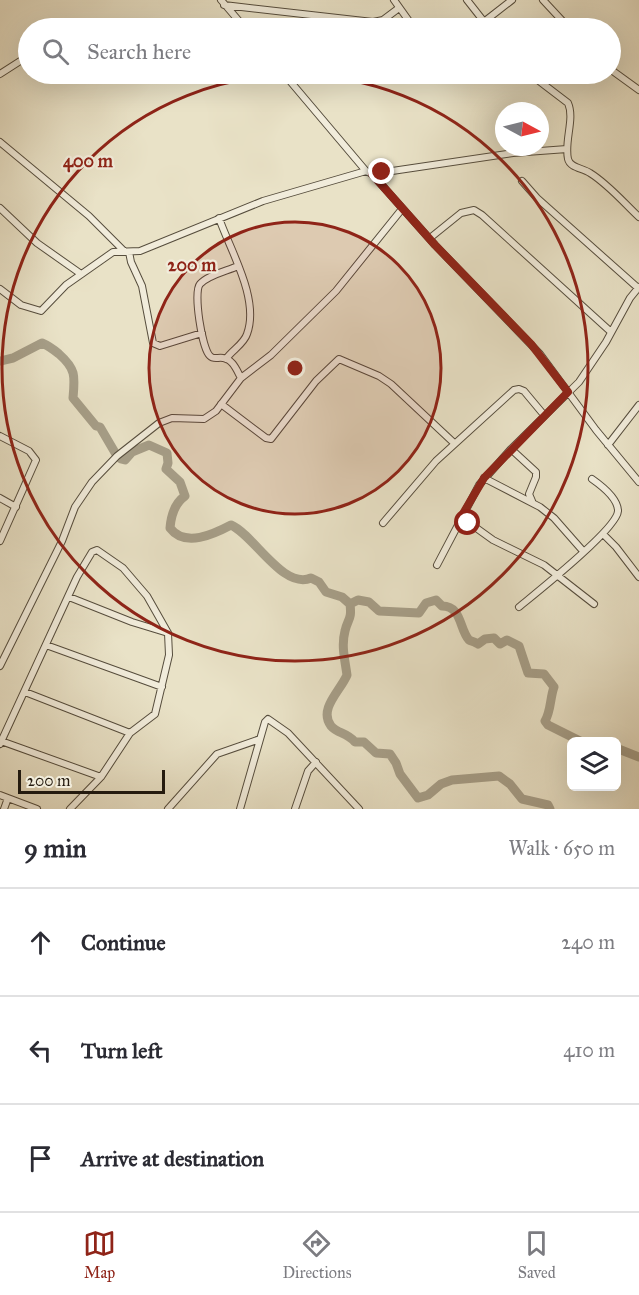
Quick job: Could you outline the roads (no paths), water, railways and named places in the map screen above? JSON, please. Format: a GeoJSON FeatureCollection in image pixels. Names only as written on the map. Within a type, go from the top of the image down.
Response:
{"type":"FeatureCollection","features":[{"type":"Feature","properties":{"kind":"street"},"geometry":{"type":"LineString","coordinates":[[394,0],[406,18]]}},
{"type":"Feature","properties":{"kind":"street"},"geometry":{"type":"LineString","coordinates":[[467,0],[481,18]]}},
{"type":"Feature","properties":{"kind":"street"},"geometry":{"type":"LineString","coordinates":[[489,18],[512,0]]}},
{"type":"Feature","properties":{"kind":"street"},"geometry":{"type":"LineString","coordinates":[[543,0],[560,18]]}},
{"type":"Feature","properties":{"kind":"street"},"geometry":{"type":"LineString","coordinates":[[222,2],[343,18]]}},
{"type":"Feature","properties":{"kind":"street"},"geometry":{"type":"LineString","coordinates":[[222,2],[236,18]]}},
{"type":"Feature","properties":{"kind":"street"},"geometry":{"type":"LineString","coordinates":[[386,18],[399,8]]}},
{"type":"Feature","properties":{"kind":"street"},"geometry":{"type":"LineString","coordinates":[[0,74],[18,62]]}},
{"type":"Feature","properties":{"kind":"street"},"geometry":{"type":"LineString","coordinates":[[621,77],[639,90]]}},
{"type":"Feature","properties":{"kind":"street"},"geometry":{"type":"LineString","coordinates":[[293,84],[402,209],[531,344],[639,482]]}},
{"type":"Feature","properties":{"kind":"street"},"geometry":{"type":"LineString","coordinates":[[543,84],[568,103],[570,112],[568,162],[594,175],[639,218]]}},
{"type":"Feature","properties":{"kind":"street"},"geometry":{"type":"LineString","coordinates":[[0,142],[89,216],[126,251],[140,279],[153,344],[160,346],[202,333]]}},
{"type":"Feature","properties":{"kind":"street"},"geometry":{"type":"LineString","coordinates":[[0,289],[21,304],[41,311],[60,291],[108,254],[140,251],[219,218],[298,190],[369,172],[513,153],[567,149]]}},
{"type":"Feature","properties":{"kind":"street"},"geometry":{"type":"LineString","coordinates":[[437,565],[484,478],[579,382],[638,287],[537,198],[522,181]]}},
{"type":"Feature","properties":{"kind":"street"},"geometry":{"type":"LineString","coordinates":[[0,208],[38,243],[81,274]]}},
{"type":"Feature","properties":{"kind":"street"},"geometry":{"type":"LineString","coordinates":[[0,666],[84,492],[117,456],[142,434],[159,423],[172,418],[204,419],[210,416],[241,378],[271,355],[336,291],[402,209]]}},
{"type":"Feature","properties":{"kind":"street"},"geometry":{"type":"LineString","coordinates":[[430,238],[461,213],[474,210],[482,214],[611,332]]}},
{"type":"Feature","properties":{"kind":"street"},"geometry":{"type":"LineString","coordinates":[[219,218],[247,288],[249,329],[246,337],[226,359]]}},
{"type":"Feature","properties":{"kind":"street"},"geometry":{"type":"LineString","coordinates":[[238,266],[201,283],[196,293],[202,333],[208,354],[232,363],[241,378]]}},
{"type":"Feature","properties":{"kind":"street"},"geometry":{"type":"LineString","coordinates":[[221,404],[266,438],[271,439],[316,381],[339,359],[380,376],[391,384],[454,443]]}},
{"type":"Feature","properties":{"kind":"street"},"geometry":{"type":"LineString","coordinates":[[383,524],[436,460],[516,389],[524,391],[544,415]]}},
{"type":"Feature","properties":{"kind":"street"},"geometry":{"type":"LineString","coordinates":[[608,445],[639,405]]}},
{"type":"Feature","properties":{"kind":"street"},"geometry":{"type":"LineString","coordinates":[[0,436],[29,451],[36,460],[0,541]]}},
{"type":"Feature","properties":{"kind":"street"},"geometry":{"type":"LineString","coordinates":[[511,449],[536,472],[528,494],[534,503]]}},
{"type":"Feature","properties":{"kind":"street"},"geometry":{"type":"LineString","coordinates":[[484,478],[534,503],[554,518],[583,551]]}},
{"type":"Feature","properties":{"kind":"street"},"geometry":{"type":"LineString","coordinates":[[519,607],[603,534],[616,518],[617,505],[608,492],[592,479]]}},
{"type":"Feature","properties":{"kind":"street"},"geometry":{"type":"LineString","coordinates":[[0,498],[16,507]]}},
{"type":"Feature","properties":{"kind":"street"},"geometry":{"type":"LineString","coordinates":[[461,517],[493,540],[544,565],[594,604]]}},
{"type":"Feature","properties":{"kind":"street"},"geometry":{"type":"LineString","coordinates":[[603,534],[639,577]]}},
{"type":"Feature","properties":{"kind":"street"},"geometry":{"type":"LineString","coordinates":[[70,809],[101,777],[130,733],[155,714],[169,655],[168,633],[147,596],[123,568],[95,549],[77,577],[1,742],[101,777]]}},
{"type":"Feature","properties":{"kind":"street"},"geometry":{"type":"LineString","coordinates":[[69,597],[168,633]]}},
{"type":"Feature","properties":{"kind":"street"},"geometry":{"type":"LineString","coordinates":[[46,645],[162,687]]}},
{"type":"Feature","properties":{"kind":"street"},"geometry":{"type":"LineString","coordinates":[[25,692],[130,733]]}},
{"type":"Feature","properties":{"kind":"street"},"geometry":{"type":"LineString","coordinates":[[240,809],[265,722],[268,719],[288,733],[355,807]]}},
{"type":"Feature","properties":{"kind":"street"},"geometry":{"type":"LineString","coordinates":[[168,809],[217,754],[260,739]]}},
{"type":"Feature","properties":{"kind":"street"},"geometry":{"type":"LineString","coordinates":[[295,809],[308,771],[316,762]]}},
{"type":"Feature","properties":{"kind":"street"},"geometry":{"type":"LineString","coordinates":[[0,795],[37,809]]}},
{"type":"Feature","properties":{"kind":"street"},"geometry":{"type":"LineString","coordinates":[[4,809],[8,798]]}},
{"type":"Feature","properties":{"kind":"waterway"},"geometry":{"type":"LineString","coordinates":[[0,361],[13,358],[42,343],[47,345],[69,364],[74,378],[73,398],[96,426],[100,427],[117,456],[125,460],[132,452],[149,445],[167,453],[166,469],[180,482],[185,496],[176,506],[171,519],[170,528],[176,534],[183,537],[200,537],[231,525],[249,539],[279,569],[300,580],[311,578],[319,582],[326,592],[342,597],[350,604],[350,616],[343,642],[347,675],[329,706],[328,720],[334,729],[355,742],[364,742],[376,753],[390,754],[400,774],[418,798],[428,795],[441,784],[452,780],[499,776],[510,784],[522,799],[548,805],[550,809]]}},
{"type":"Feature","properties":{"kind":"waterway"},"geometry":{"type":"LineString","coordinates":[[350,604],[358,600],[369,602],[379,611],[419,613],[426,603],[436,600],[457,614],[469,640],[478,644],[485,639],[494,638],[500,644],[507,640],[519,646],[528,673],[544,674],[554,687],[545,721],[548,725],[572,737]]}},
{"type":"Feature","properties":{"kind":"waterway"},"geometry":{"type":"LineString","coordinates":[[621,750],[639,757]]}}]}
